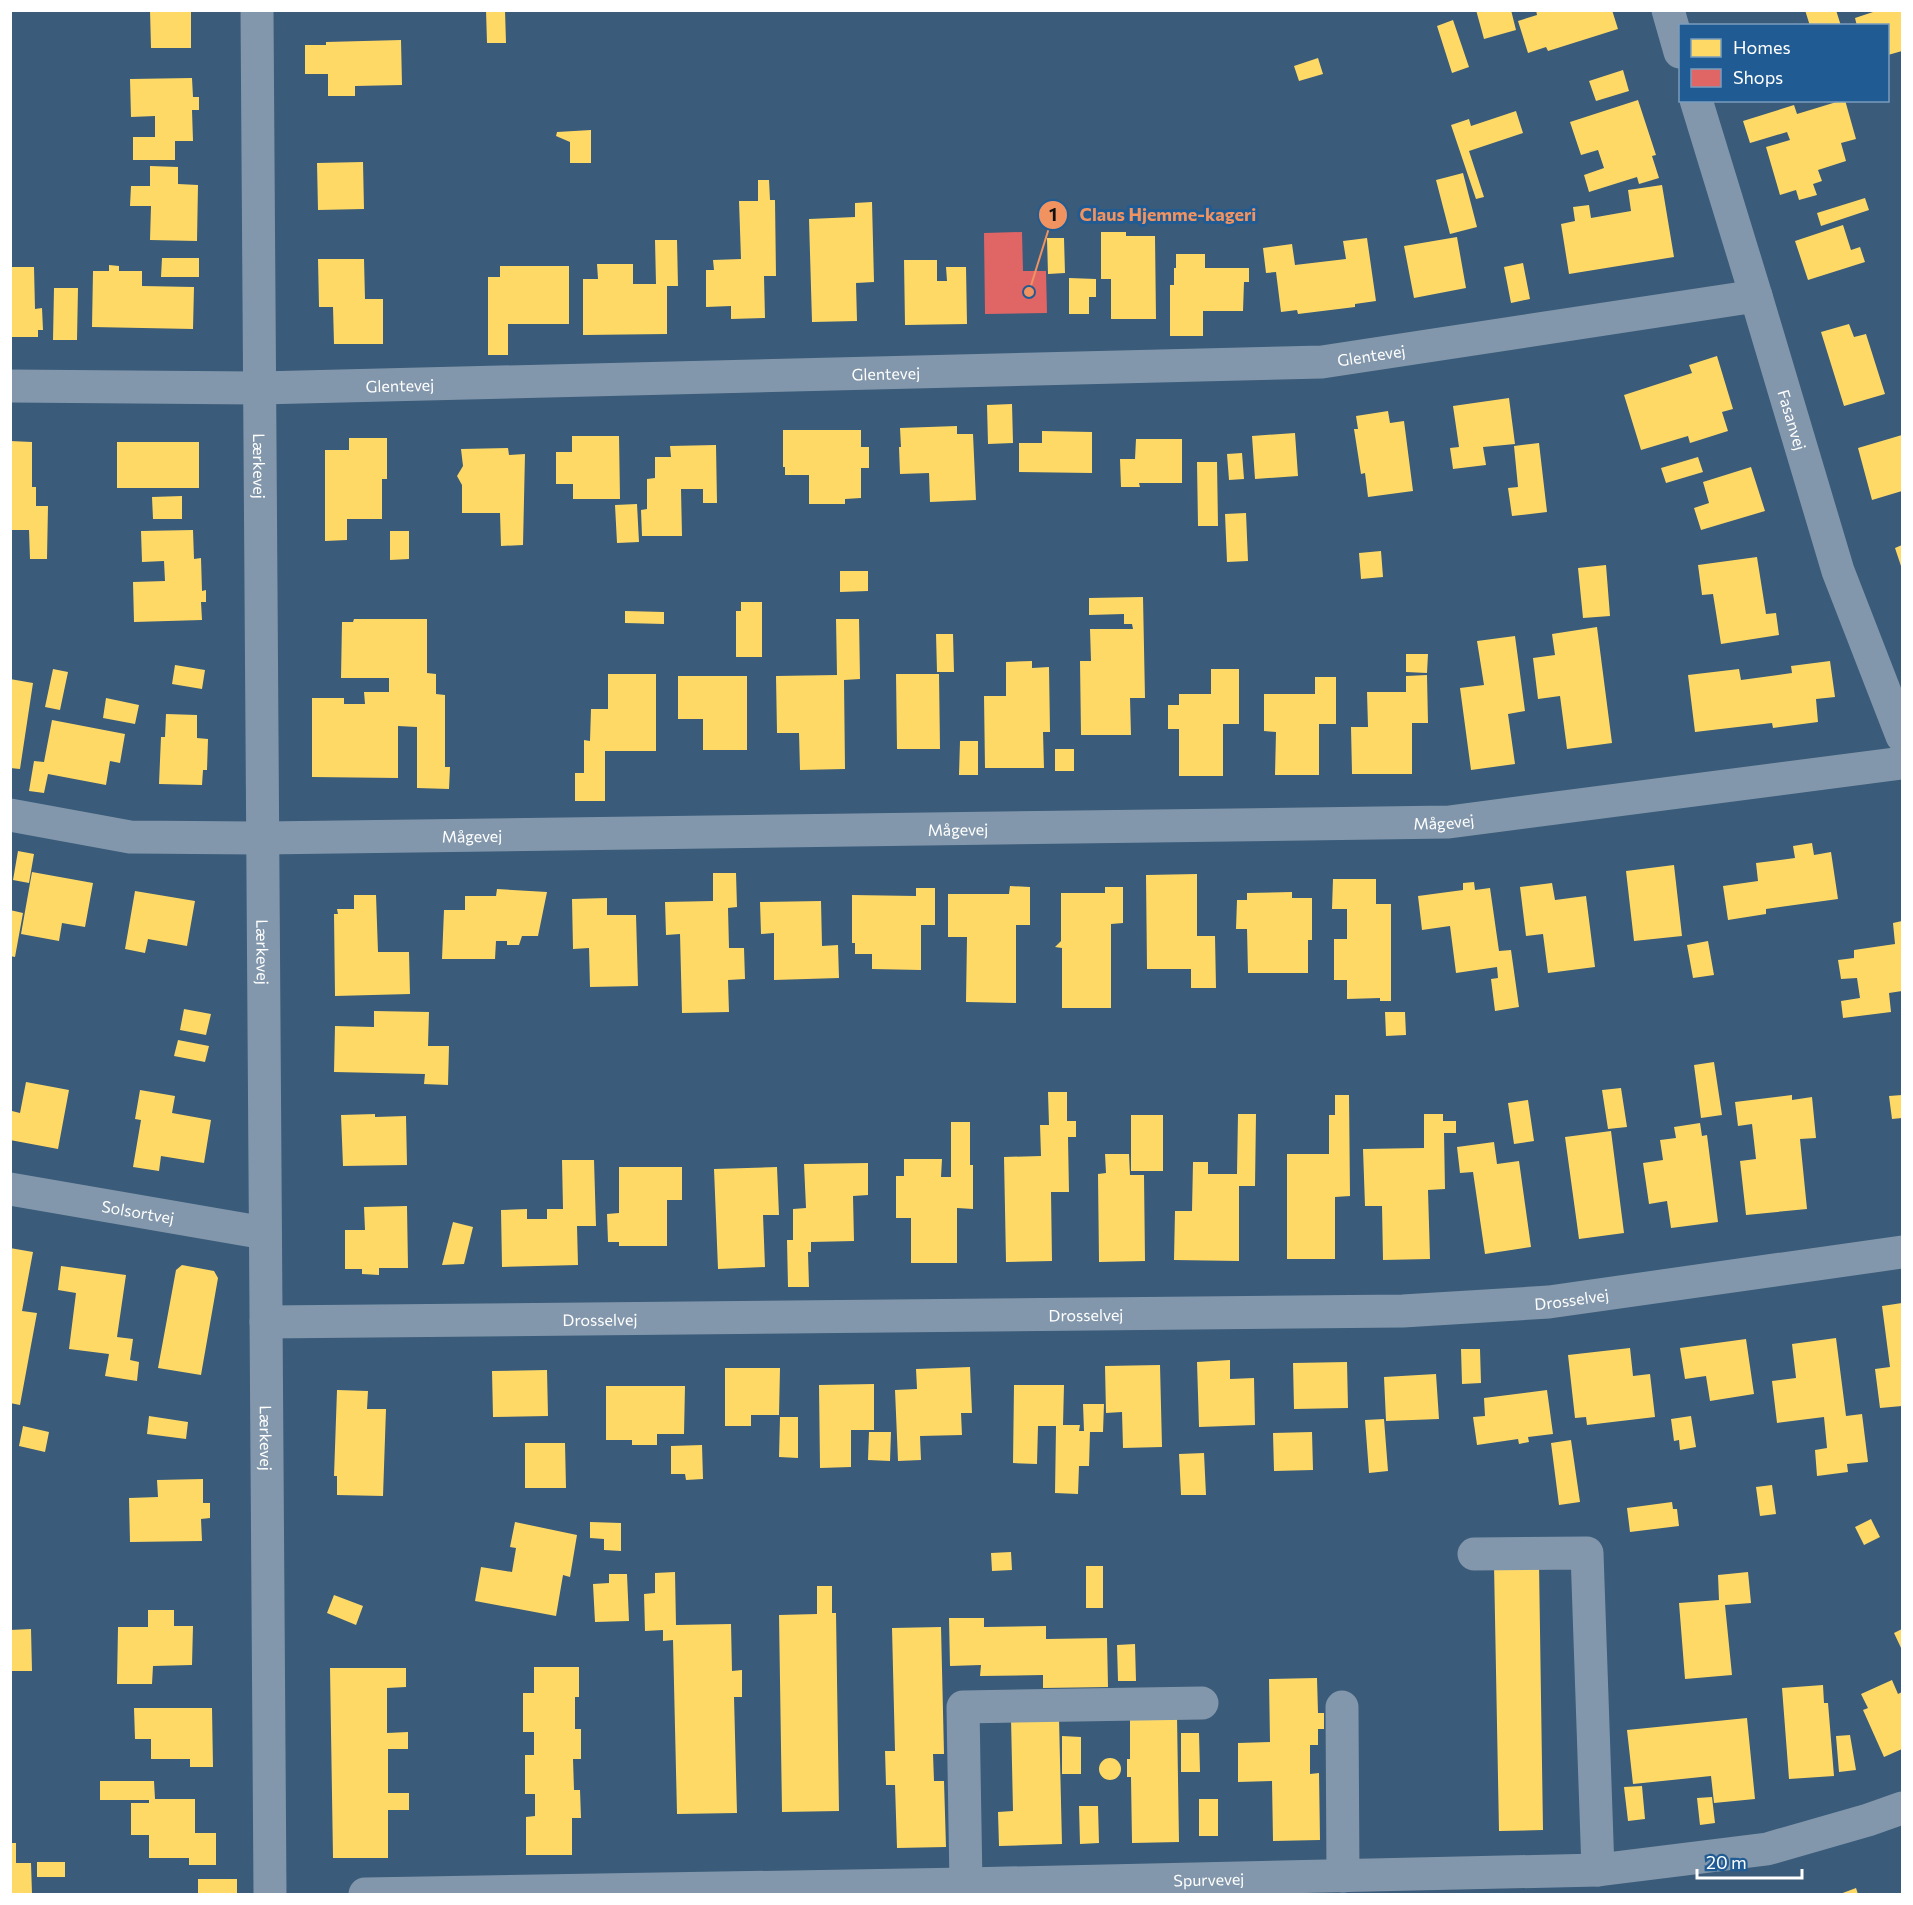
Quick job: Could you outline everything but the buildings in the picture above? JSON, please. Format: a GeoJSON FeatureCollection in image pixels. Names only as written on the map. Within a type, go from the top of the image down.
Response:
{"type":"FeatureCollection","features":[{"type":"Feature","properties":{"kind":"street","name":"Lærkevej"},"geometry":{"type":"LineString","coordinates":[[257,10],[270,1894]]}},
{"type":"Feature","properties":{"kind":"street"},"geometry":{"type":"LineString","coordinates":[[1668,10],[1679,48]]}},
{"type":"Feature","properties":{"kind":"street","name":"Fasanvej"},"geometry":{"type":"LineString","coordinates":[[1697,102],[1838,571],[1902,736]]}},
{"type":"Feature","properties":{"kind":"street","name":"Glentevej"},"geometry":{"type":"LineString","coordinates":[[10,386],[260,388],[1322,362],[1756,296]]}},
{"type":"Feature","properties":{"kind":"street","name":"Mågevej"},"geometry":{"type":"LineString","coordinates":[[10,815],[130,837],[263,838],[1449,822],[1902,763]]}},
{"type":"Feature","properties":{"kind":"street","name":"Solsortvej"},"geometry":{"type":"LineString","coordinates":[[10,1189],[266,1233]]}},
{"type":"Feature","properties":{"kind":"street","name":"Drosselvej"},"geometry":{"type":"LineString","coordinates":[[266,1322],[1404,1311],[1549,1302],[1902,1252]]}},
{"type":"Feature","properties":{"kind":"street"},"geometry":{"type":"LineString","coordinates":[[1474,1554],[1587,1553],[1598,1870]]}},
{"type":"Feature","properties":{"kind":"street"},"geometry":{"type":"LineString","coordinates":[[966,1884],[963,1707],[1202,1704]]}},
{"type":"Feature","properties":{"kind":"street"},"geometry":{"type":"LineString","coordinates":[[1329,1882],[1342,1707]]}},
{"type":"Feature","properties":{"kind":"street","name":"Spurvevej"},"geometry":{"type":"LineString","coordinates":[[365,1894],[966,1884],[1329,1882],[1598,1870],[1767,1849],[1902,1808]]}},
{"type":"Feature","properties":{"kind":"place","name":"Claus Hjemme-kageri"},"geometry":{"type":"Point","coordinates":[1029,292]}}]}
